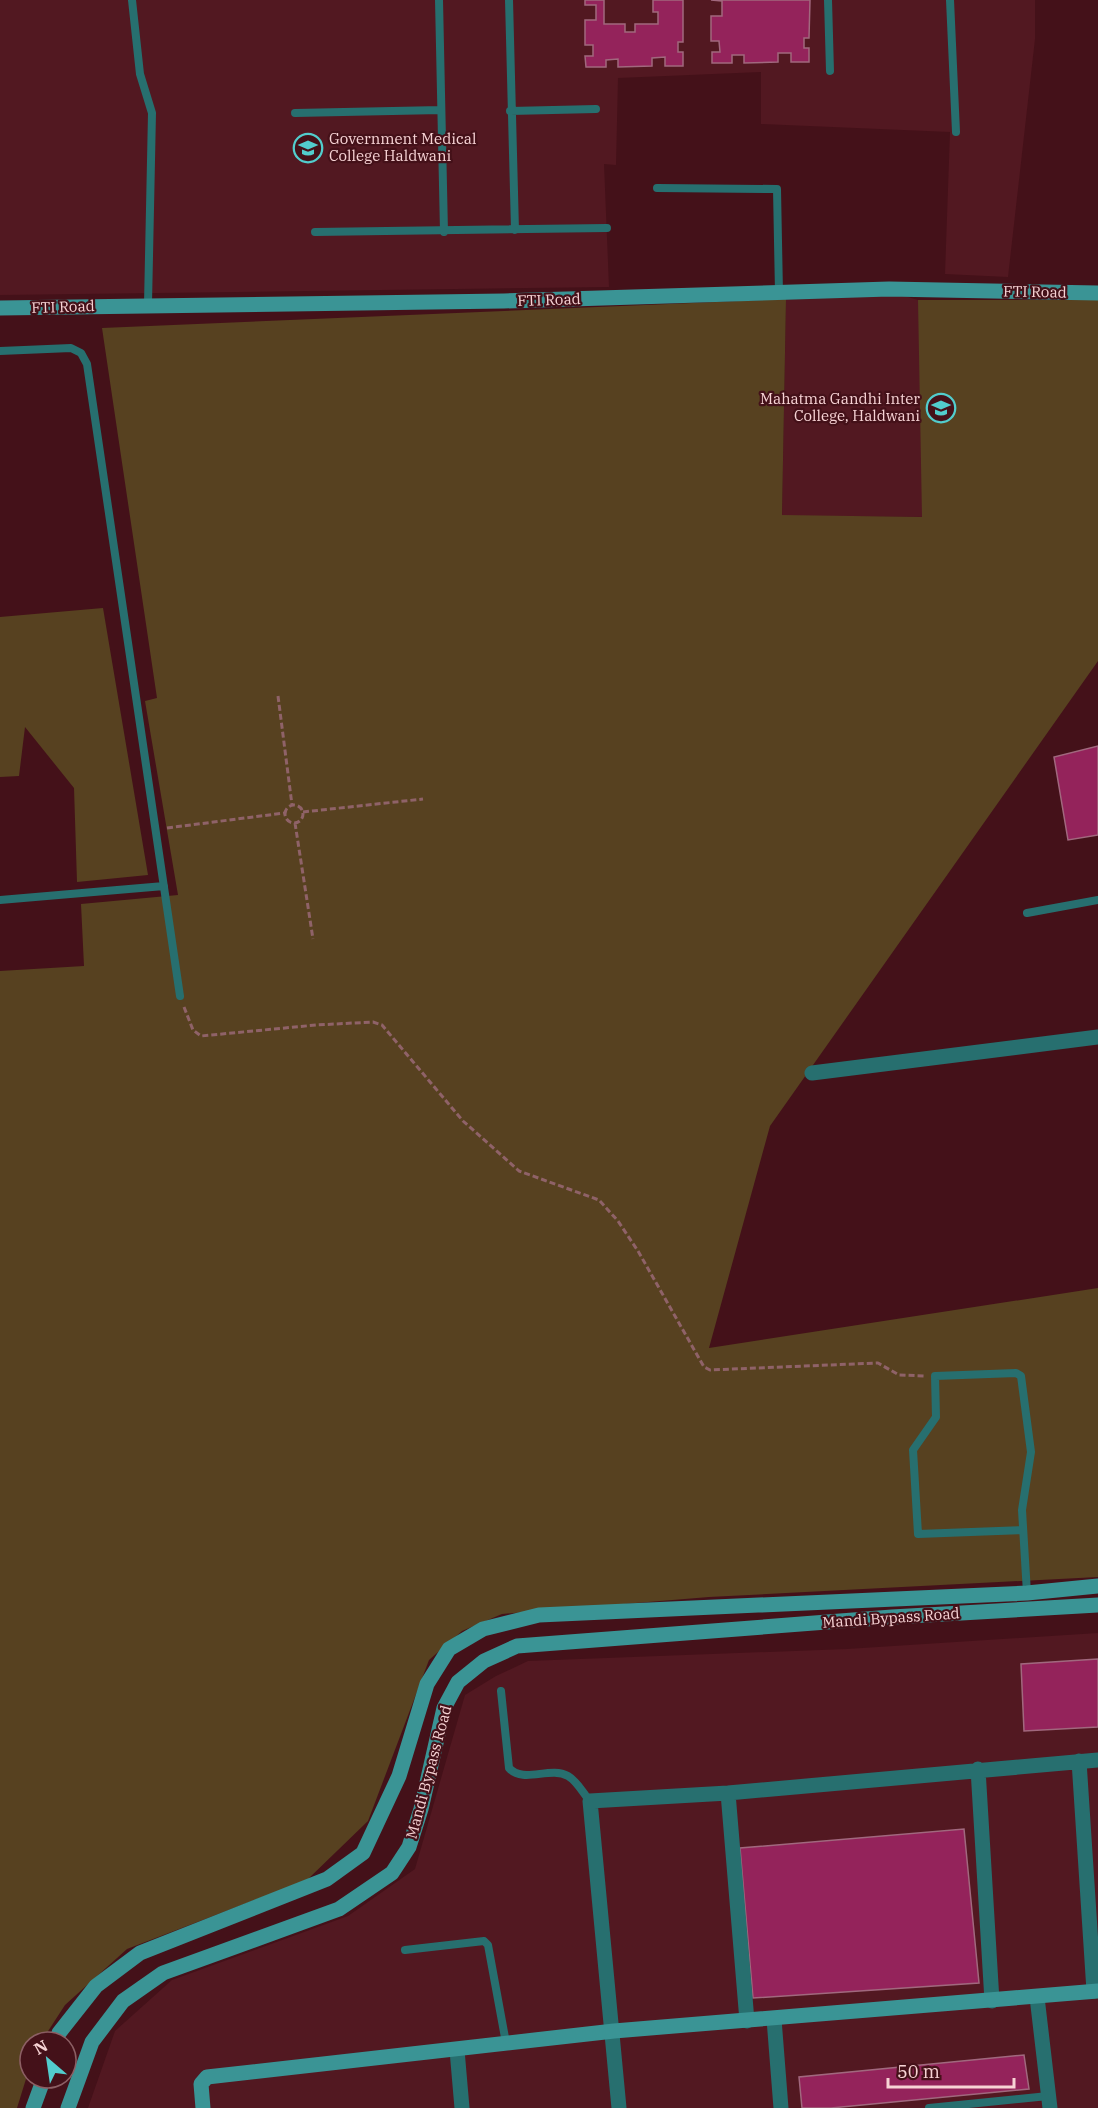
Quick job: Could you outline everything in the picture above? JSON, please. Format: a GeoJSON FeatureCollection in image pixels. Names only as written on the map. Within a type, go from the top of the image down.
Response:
{"type":"FeatureCollection","features":[{"type":"Feature","properties":{"kind":"main road","name":"FTI Road"},"geometry":{"type":"LineString","coordinates":[[0,308],[148,304],[504,301],[889,289],[1098,293]]}},
{"type":"Feature","properties":{"kind":"main road","name":"Mandi Bypass Road"},"geometry":{"type":"LineString","coordinates":[[61,2030],[96,1986],[140,1953],[327,1880],[363,1853],[399,1776],[427,1684],[449,1649],[483,1629],[539,1615],[1027,1593],[1098,1586]]}},
{"type":"Feature","properties":{"kind":"main road","name":"Mandi Bypass Road"},"geometry":{"type":"LineString","coordinates":[[68,2108],[92,2042],[123,2001],[163,1973],[339,1909],[392,1873],[409,1847],[415,1828],[444,1708],[458,1682],[484,1661],[517,1646],[892,1617],[1098,1605]]}},
{"type":"Feature","properties":{"kind":"main road"},"geometry":{"type":"LineString","coordinates":[[202,2108],[201,2084],[207,2077],[614,2031],[1096,1991]]}},
{"type":"Feature","properties":{"kind":"main road"},"geometry":{"type":"LineString","coordinates":[[33,2108],[40,2090]]}},
{"type":"Feature","properties":{"kind":"street"},"geometry":{"type":"LineString","coordinates":[[812,1073],[1098,1037]]}},
{"type":"Feature","properties":{"kind":"street"},"geometry":{"type":"LineString","coordinates":[[619,2108],[614,2031],[590,1801],[728,1793],[1098,1760]]}},
{"type":"Feature","properties":{"kind":"street"},"geometry":{"type":"LineString","coordinates":[[1079,1761],[1096,1991]]}},
{"type":"Feature","properties":{"kind":"street"},"geometry":{"type":"LineString","coordinates":[[978,1769],[992,2001]]}},
{"type":"Feature","properties":{"kind":"street"},"geometry":{"type":"LineString","coordinates":[[728,1793],[747,2021]]}},
{"type":"Feature","properties":{"kind":"street"},"geometry":{"type":"LineString","coordinates":[[1037,1997],[1049,2102]]}},
{"type":"Feature","properties":{"kind":"street"},"geometry":{"type":"LineString","coordinates":[[774,2019],[781,2108]]}},
{"type":"Feature","properties":{"kind":"street"},"geometry":{"type":"LineString","coordinates":[[457,2050],[462,2108]]}},
{"type":"Feature","properties":{"kind":"lane"},"geometry":{"type":"LineString","coordinates":[[132,0],[140,74],[152,113],[148,304]]}},
{"type":"Feature","properties":{"kind":"lane"},"geometry":{"type":"LineString","coordinates":[[439,0],[444,232]]}},
{"type":"Feature","properties":{"kind":"lane"},"geometry":{"type":"LineString","coordinates":[[509,0],[510,111],[515,230]]}},
{"type":"Feature","properties":{"kind":"lane"},"geometry":{"type":"LineString","coordinates":[[828,0],[830,71]]}},
{"type":"Feature","properties":{"kind":"lane"},"geometry":{"type":"LineString","coordinates":[[950,0],[956,132]]}},
{"type":"Feature","properties":{"kind":"lane"},"geometry":{"type":"LineString","coordinates":[[295,113],[441,110]]}},
{"type":"Feature","properties":{"kind":"lane"},"geometry":{"type":"LineString","coordinates":[[510,111],[596,110]]}},
{"type":"Feature","properties":{"kind":"lane"},"geometry":{"type":"LineString","coordinates":[[657,188],[777,189],[779,292]]}},
{"type":"Feature","properties":{"kind":"lane"},"geometry":{"type":"LineString","coordinates":[[315,232],[607,228]]}},
{"type":"Feature","properties":{"kind":"lane"},"geometry":{"type":"LineString","coordinates":[[0,351],[71,348],[81,353],[87,364],[180,996]]}},
{"type":"Feature","properties":{"kind":"lane"},"geometry":{"type":"LineString","coordinates":[[0,900],[164,886]]}},
{"type":"Feature","properties":{"kind":"lane"},"geometry":{"type":"LineString","coordinates":[[1027,913],[1098,900]]}},
{"type":"Feature","properties":{"kind":"lane"},"geometry":{"type":"LineString","coordinates":[[1023,1530],[918,1534],[913,1450],[936,1417],[934,1377],[1016,1373],[1021,1376],[1030,1452],[1022,1510],[1027,1593]]}},
{"type":"Feature","properties":{"kind":"lane"},"geometry":{"type":"LineString","coordinates":[[501,1691],[508,1768],[519,1775],[561,1774],[568,1776],[590,1801]]}},
{"type":"Feature","properties":{"kind":"lane"},"geometry":{"type":"LineString","coordinates":[[405,1950],[484,1941],[488,1945],[506,2043]]}},
{"type":"Feature","properties":{"kind":"lane"},"geometry":{"type":"LineString","coordinates":[[929,2108],[1049,2102]]}},
{"type":"Feature","properties":{"kind":"path"},"geometry":{"type":"LineString","coordinates":[[156,830],[284,813],[291,805],[278,696]]}},
{"type":"Feature","properties":{"kind":"path"},"geometry":{"type":"LineString","coordinates":[[303,812],[423,799]]}},
{"type":"Feature","properties":{"kind":"path"},"geometry":{"type":"LineString","coordinates":[[291,805],[297,805],[303,812]]}},
{"type":"Feature","properties":{"kind":"path"},"geometry":{"type":"LineString","coordinates":[[295,823],[302,818],[303,812]]}},
{"type":"Feature","properties":{"kind":"path"},"geometry":{"type":"LineString","coordinates":[[284,813],[286,819],[295,823]]}},
{"type":"Feature","properties":{"kind":"path"},"geometry":{"type":"LineString","coordinates":[[295,823],[313,939]]}},
{"type":"Feature","properties":{"kind":"path"},"geometry":{"type":"LineString","coordinates":[[180,996],[193,1030],[201,1036],[316,1025],[373,1022],[382,1024],[463,1121],[519,1170],[599,1200],[618,1221],[638,1251],[704,1367],[710,1370],[878,1363],[899,1375],[934,1377]]}},
{"type":"Feature","properties":{"kind":"shaded area","name":"Government Medical College Haldwani"},"geometry":{"type":"Polygon","coordinates":[[[0,0],[1035,0],[1035,39],[1008,277],[945,274],[950,132],[761,124],[761,72],[618,78],[616,165],[604,164],[609,287],[0,295],[0,0]]]}},
{"type":"Feature","properties":{"kind":"shaded area","name":"Mahatma Gandhi Inter College, Haldwani"},"geometry":{"type":"Polygon","coordinates":[[[901,295],[918,300],[1098,300],[1098,518],[782,516],[786,299],[901,295]]]}},
{"type":"Feature","properties":{"kind":"shaded area"},"geometry":{"type":"Polygon","coordinates":[[[786,299],[782,515],[922,517],[918,300],[1098,300],[1098,661],[770,1126],[709,1348],[1098,1288],[1098,1577],[709,1597],[502,1614],[462,1631],[429,1660],[368,1821],[307,1880],[127,1949],[65,2005],[49,2030],[18,2030],[18,2090],[23,2090],[17,2108],[0,2108],[0,971],[84,966],[81,904],[178,895],[145,701],[157,698],[102,328],[786,299]]]}},
{"type":"Feature","properties":{"kind":"shaded area"},"geometry":{"type":"Polygon","coordinates":[[[103,608],[148,875],[77,882],[74,788],[25,727],[19,776],[0,777],[0,617],[103,608]]]}},
{"type":"Feature","properties":{"kind":"shaded area"},"geometry":{"type":"Polygon","coordinates":[[[1098,1633],[1098,2108],[88,2108],[115,2031],[172,1980],[348,1916],[415,1869],[465,1695],[496,1676],[528,1661],[847,1649],[1098,1633]]]}},
{"type":"Feature","properties":{"kind":"building"},"geometry":{"type":"Polygon","coordinates":[[[585,0],[604,0],[604,24],[625,24],[625,32],[635,32],[635,24],[658,24],[658,12],[653,12],[653,0],[683,0],[683,42],[678,42],[678,52],[683,52],[683,66],[665,66],[665,57],[652,58],[652,66],[618,67],[618,59],[606,60],[606,67],[586,67],[585,56],[593,56],[593,45],[585,45],[585,20],[596,20],[596,5],[585,5],[585,0]]]}},
{"type":"Feature","properties":{"kind":"building"},"geometry":{"type":"Polygon","coordinates":[[[711,0],[810,0],[809,38],[804,38],[804,48],[809,48],[809,62],[791,62],[791,53],[778,53],[778,62],[744,63],[744,55],[732,55],[732,63],[712,63],[712,52],[720,52],[719,41],[711,41],[711,16],[722,16],[722,1],[711,0]]]}},
{"type":"Feature","properties":{"kind":"building"},"geometry":{"type":"Polygon","coordinates":[[[1098,746],[1098,835],[1068,840],[1054,757],[1098,746]]]}},
{"type":"Feature","properties":{"kind":"building"},"geometry":{"type":"Polygon","coordinates":[[[1098,1659],[1098,1727],[1024,1731],[1021,1664],[1098,1659]]]}},
{"type":"Feature","properties":{"kind":"building"},"geometry":{"type":"Polygon","coordinates":[[[964,1829],[979,1983],[753,1998],[740,1848],[964,1829]]]}},
{"type":"Feature","properties":{"kind":"building"},"geometry":{"type":"Polygon","coordinates":[[[1024,2055],[1029,2089],[831,2108],[802,2108],[799,2077],[1024,2055]]]}},
{"type":"Feature","properties":{"kind":"place","name":"Government Medical College Haldwani"},"geometry":{"type":"Point","coordinates":[308,148]}},
{"type":"Feature","properties":{"kind":"place","name":"Mahatma Gandhi Inter College, Haldwani"},"geometry":{"type":"Point","coordinates":[941,408]}}]}
